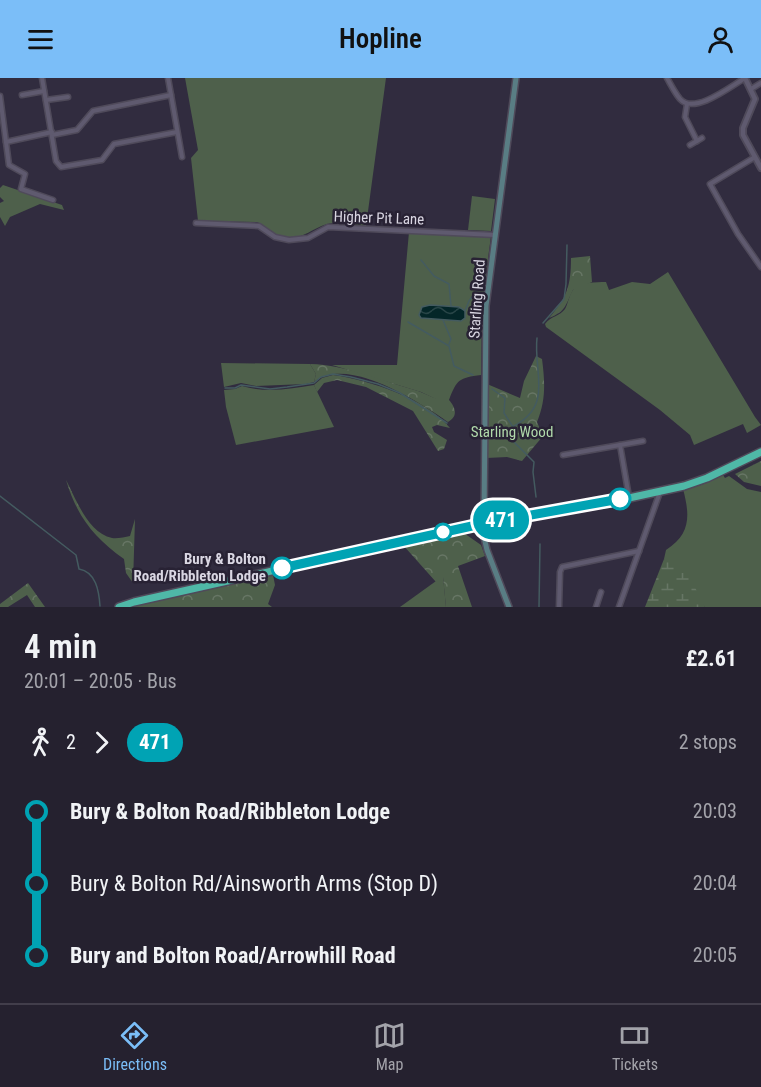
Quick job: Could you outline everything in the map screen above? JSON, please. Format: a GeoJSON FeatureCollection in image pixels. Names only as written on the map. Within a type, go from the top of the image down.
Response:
{"type":"FeatureCollection","features":[{"type":"Feature","properties":{"kind":"highway"},"geometry":{"type":"LineString","coordinates":[[119,607],[483,524],[660,491],[707,478],[761,452]]}},
{"type":"Feature","properties":{"kind":"main road","name":"Starling Road"},"geometry":{"type":"LineString","coordinates":[[509,607],[487,550],[483,524],[486,306],[516,78]]}},
{"type":"Feature","properties":{"kind":"street"},"geometry":{"type":"LineString","coordinates":[[42,78],[57,161],[64,167],[102,160],[114,144],[177,132]]}},
{"type":"Feature","properties":{"kind":"street"},"geometry":{"type":"LineString","coordinates":[[168,78],[182,157]]}},
{"type":"Feature","properties":{"kind":"street"},"geometry":{"type":"LineString","coordinates":[[667,78],[680,99],[687,104],[699,105],[745,78],[755,99],[743,128],[743,135],[761,168]]}},
{"type":"Feature","properties":{"kind":"street"},"geometry":{"type":"LineString","coordinates":[[751,89],[761,83]]}},
{"type":"Feature","properties":{"kind":"street"},"geometry":{"type":"LineString","coordinates":[[22,95],[44,91]]}},
{"type":"Feature","properties":{"kind":"street"},"geometry":{"type":"LineString","coordinates":[[6,142],[77,130],[93,111],[171,95]]}},
{"type":"Feature","properties":{"kind":"street"},"geometry":{"type":"LineString","coordinates":[[0,96],[9,165],[25,174],[21,189],[53,200]]}},
{"type":"Feature","properties":{"kind":"street"},"geometry":{"type":"LineString","coordinates":[[46,100],[68,97]]}},
{"type":"Feature","properties":{"kind":"street"},"geometry":{"type":"LineString","coordinates":[[687,104],[685,117],[696,141]]}},
{"type":"Feature","properties":{"kind":"street"},"geometry":{"type":"LineString","coordinates":[[690,145],[702,138]]}},
{"type":"Feature","properties":{"kind":"street"},"geometry":{"type":"LineString","coordinates":[[755,157],[710,184],[738,234],[761,267]]}},
{"type":"Feature","properties":{"kind":"street","name":"Higher Pit Lane"},"geometry":{"type":"LineString","coordinates":[[196,223],[259,226],[275,237],[289,240],[308,238],[328,227],[495,235]]}},
{"type":"Feature","properties":{"kind":"street"},"geometry":{"type":"LineString","coordinates":[[563,455],[643,441]]}},
{"type":"Feature","properties":{"kind":"street"},"geometry":{"type":"LineString","coordinates":[[620,445],[629,498]]}},
{"type":"Feature","properties":{"kind":"street"},"geometry":{"type":"LineString","coordinates":[[619,607],[660,491]]}},
{"type":"Feature","properties":{"kind":"street"},"geometry":{"type":"LineString","coordinates":[[559,607],[562,567],[639,551]]}},
{"type":"Feature","properties":{"kind":"street"},"geometry":{"type":"LineString","coordinates":[[596,607],[601,592]]}},
{"type":"Feature","properties":{"kind":"green space"},"geometry":{"type":"Polygon","coordinates":[[[185,78],[386,78],[366,226],[331,223],[298,237],[284,238],[277,236],[257,222],[198,221],[191,158],[198,150],[185,78]]]}},
{"type":"Feature","properties":{"kind":"green space"},"geometry":{"type":"Polygon","coordinates":[[[3,185],[62,205],[64,210],[40,204],[10,217],[5,226],[0,217],[0,203],[4,201],[0,197],[0,188],[3,185]]]}},
{"type":"Feature","properties":{"kind":"green space"},"geometry":{"type":"Polygon","coordinates":[[[472,196],[495,199],[491,231],[468,230],[472,196]]]}},
{"type":"Feature","properties":{"kind":"green space"},"geometry":{"type":"Polygon","coordinates":[[[409,232],[491,236],[482,303],[481,375],[460,381],[449,400],[440,401],[421,392],[332,365],[397,365],[409,232]]]}},
{"type":"Feature","properties":{"kind":"green space"},"geometry":{"type":"Polygon","coordinates":[[[590,256],[592,282],[573,290],[562,310],[549,318],[567,291],[571,258],[590,256]]]}},
{"type":"Feature","properties":{"kind":"green space"},"geometry":{"type":"Polygon","coordinates":[[[668,272],[761,425],[747,433],[743,424],[694,445],[690,435],[660,410],[546,327],[547,321],[565,309],[572,292],[580,285],[606,282],[609,290],[632,282],[650,284],[668,272]]]}},
{"type":"Feature","properties":{"kind":"green space","name":"Starling Wood"},"geometry":{"type":"Polygon","coordinates":[[[536,356],[542,359],[544,375],[543,398],[537,422],[543,436],[522,461],[507,457],[486,458],[487,384],[520,398],[524,381],[536,356]]]}},
{"type":"Feature","properties":{"kind":"green space"},"geometry":{"type":"Polygon","coordinates":[[[221,363],[310,364],[316,374],[314,382],[306,384],[256,386],[241,383],[224,387],[221,363]]]}},
{"type":"Feature","properties":{"kind":"green space"},"geometry":{"type":"Polygon","coordinates":[[[310,364],[351,370],[437,399],[449,400],[454,408],[454,417],[448,422],[402,393],[363,378],[345,374],[328,375],[314,382],[316,374],[310,364]]]}},
{"type":"Feature","properties":{"kind":"green space"},"geometry":{"type":"Polygon","coordinates":[[[333,375],[380,386],[427,408],[450,428],[437,425],[432,427],[434,432],[447,440],[444,449],[438,451],[413,411],[366,387],[337,380],[324,383],[317,392],[314,385],[322,378],[333,375]]]}},
{"type":"Feature","properties":{"kind":"green space"},"geometry":{"type":"Polygon","coordinates":[[[314,385],[334,427],[236,445],[224,390],[242,386],[269,390],[314,385]]]}},
{"type":"Feature","properties":{"kind":"green space"},"geometry":{"type":"Polygon","coordinates":[[[761,461],[761,486],[744,482],[735,474],[761,461]]]}},
{"type":"Feature","properties":{"kind":"green space"},"geometry":{"type":"Polygon","coordinates":[[[723,475],[725,478],[729,476],[747,489],[761,492],[761,607],[705,607],[664,559],[666,550],[684,531],[687,507],[683,489],[701,485],[723,475]]]}},
{"type":"Feature","properties":{"kind":"green space"},"geometry":{"type":"Polygon","coordinates":[[[66,480],[84,514],[96,530],[104,535],[114,538],[130,536],[135,519],[133,583],[126,573],[124,559],[95,534],[81,515],[66,480]]]}},
{"type":"Feature","properties":{"kind":"green space"},"geometry":{"type":"Polygon","coordinates":[[[461,531],[481,545],[485,556],[458,566],[472,607],[446,607],[443,577],[436,582],[403,545],[461,531]]]}},
{"type":"Feature","properties":{"kind":"green space"},"geometry":{"type":"Polygon","coordinates":[[[664,559],[685,568],[705,607],[645,607],[664,559]]]}},
{"type":"Feature","properties":{"kind":"green space"},"geometry":{"type":"Polygon","coordinates":[[[273,575],[275,585],[268,604],[272,607],[131,607],[273,575]]]}},
{"type":"Feature","properties":{"kind":"green space"},"geometry":{"type":"Polygon","coordinates":[[[443,576],[446,607],[400,607],[443,576]]]}},
{"type":"Feature","properties":{"kind":"green space"},"geometry":{"type":"Polygon","coordinates":[[[28,583],[45,607],[35,607],[27,595],[8,607],[0,607],[0,604],[28,583]]]}},
{"type":"Feature","properties":{"kind":"water"},"geometry":{"type":"Polygon","coordinates":[[[430,305],[459,307],[465,311],[465,318],[461,321],[421,318],[419,315],[422,307],[430,305]]]}},
{"type":"Feature","properties":{"kind":"waterway"},"geometry":{"type":"LineString","coordinates":[[543,323],[564,299],[567,245]]}},
{"type":"Feature","properties":{"kind":"waterway"},"geometry":{"type":"LineString","coordinates":[[421,260],[434,276],[449,284],[451,306]]}},
{"type":"Feature","properties":{"kind":"waterway"},"geometry":{"type":"LineString","coordinates":[[465,311],[469,301],[483,282]]}},
{"type":"Feature","properties":{"kind":"waterway"},"geometry":{"type":"LineString","coordinates":[[443,320],[451,339],[449,344]]}},
{"type":"Feature","properties":{"kind":"waterway"},"geometry":{"type":"LineString","coordinates":[[408,322],[449,346],[454,366],[473,375]]}},
{"type":"Feature","properties":{"kind":"waterway"},"geometry":{"type":"LineString","coordinates":[[514,426],[526,418],[538,398],[537,338]]}},
{"type":"Feature","properties":{"kind":"waterway"},"geometry":{"type":"LineString","coordinates":[[225,388],[235,388],[241,385],[270,389],[287,387],[314,383],[321,377],[333,374],[378,384],[400,393],[447,423]]}},
{"type":"Feature","properties":{"kind":"waterway"},"geometry":{"type":"LineString","coordinates":[[492,389],[505,398],[504,413],[513,427],[513,441],[534,462],[536,497]]}},
{"type":"Feature","properties":{"kind":"waterway"},"geometry":{"type":"LineString","coordinates":[[0,496],[76,555],[79,569],[89,574],[96,583],[100,606]]}},
{"type":"Feature","properties":{"kind":"waterway"},"geometry":{"type":"LineString","coordinates":[[539,607],[540,544]]}},
{"type":"Feature","properties":{"kind":"bus line","name":"471"},"geometry":{"type":"LineString","coordinates":[[282,568],[481,524],[620,499]]}},
{"type":"Feature","properties":{"kind":"place","name":"Bury & Bolton Road/Ribbleton Lodge"},"geometry":{"type":"Point","coordinates":[282,568]}}]}
